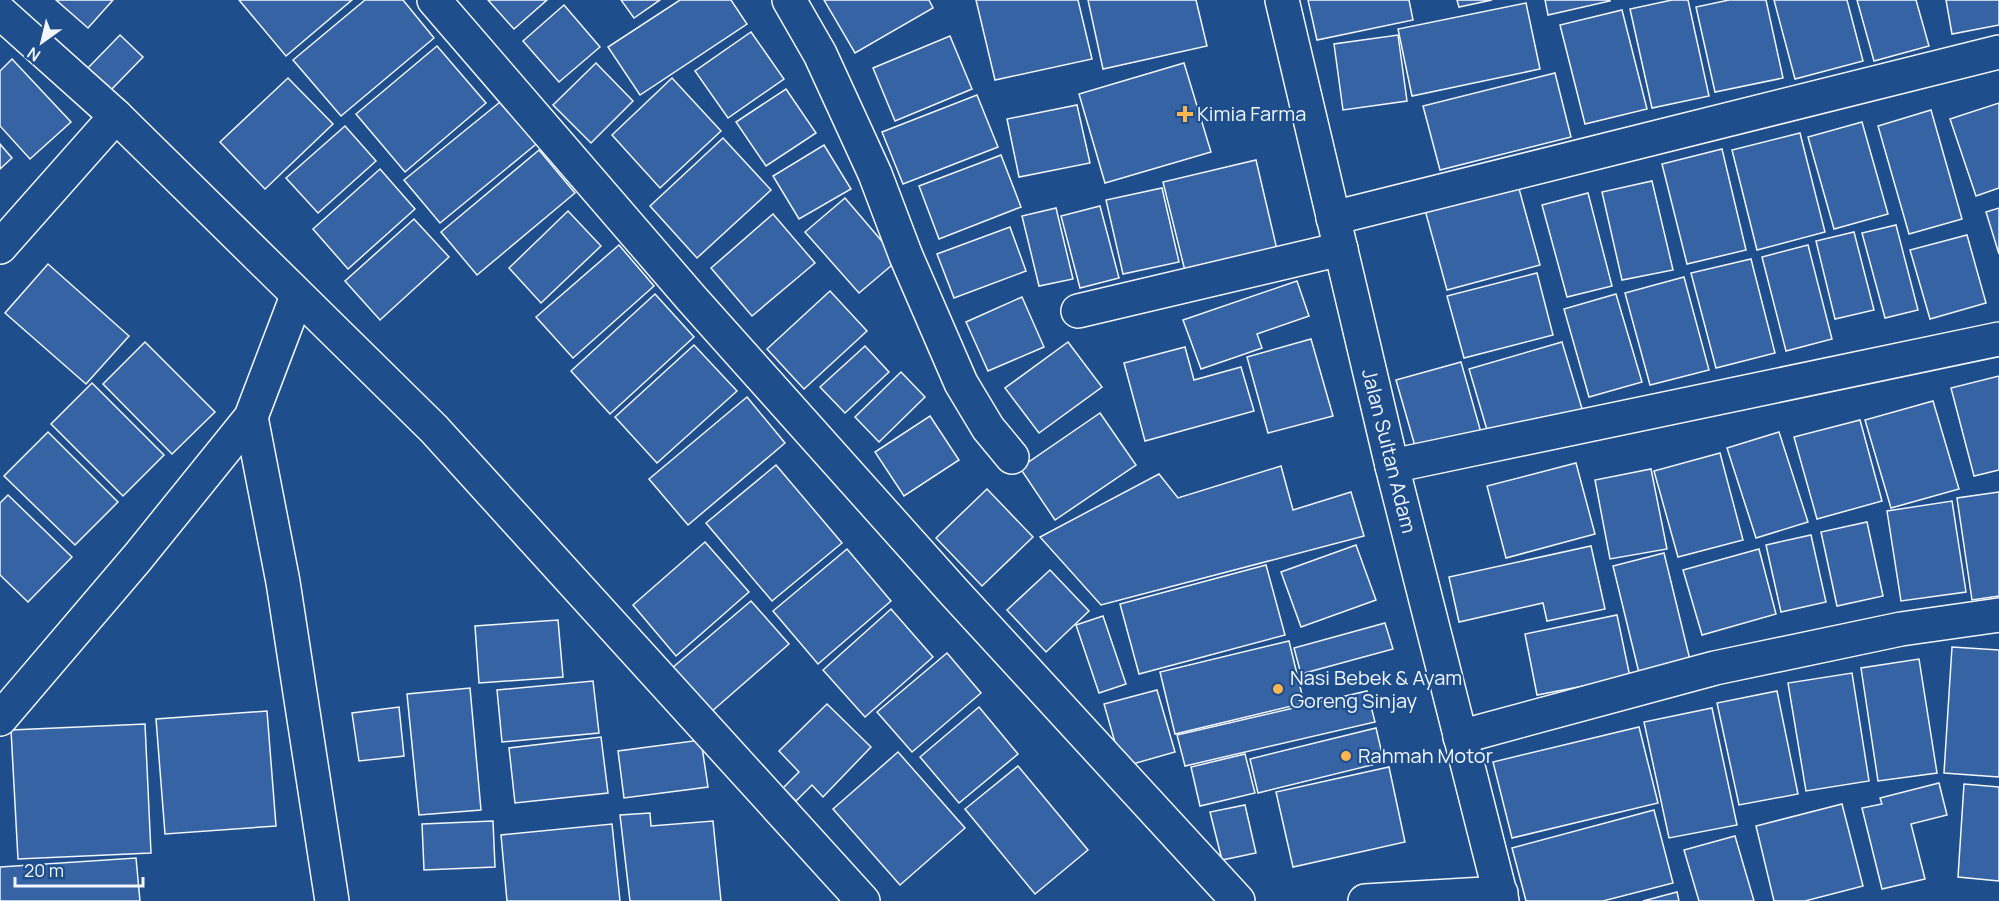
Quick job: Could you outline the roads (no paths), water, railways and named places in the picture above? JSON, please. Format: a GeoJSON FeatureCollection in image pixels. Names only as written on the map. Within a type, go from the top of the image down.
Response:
{"type":"FeatureCollection","features":[{"type":"Feature","properties":{"kind":"street"},"geometry":{"type":"LineString","coordinates":[[434,0],[700,308],[954,592],[1238,901]]}},
{"type":"Feature","properties":{"kind":"street"},"geometry":{"type":"LineString","coordinates":[[789,0],[820,54],[874,174],[961,383],[988,428],[1012,457]]}},
{"type":"Feature","properties":{"kind":"street","name":"Jalan Sultan Adam"},"geometry":{"type":"LineString","coordinates":[[1282,0],[1392,466],[1502,897]]}},
{"type":"Feature","properties":{"kind":"street"},"geometry":{"type":"LineString","coordinates":[[0,12],[116,116],[434,429],[863,901]]}},
{"type":"Feature","properties":{"kind":"street"},"geometry":{"type":"LineString","coordinates":[[1333,218],[1999,52]]}},
{"type":"Feature","properties":{"kind":"street"},"geometry":{"type":"LineString","coordinates":[[0,248],[116,116]]}},
{"type":"Feature","properties":{"kind":"street"},"geometry":{"type":"LineString","coordinates":[[1078,311],[1341,249]]}},
{"type":"Feature","properties":{"kind":"street"},"geometry":{"type":"LineString","coordinates":[[0,719],[138,557],[251,417],[297,296]]}},
{"type":"Feature","properties":{"kind":"street"},"geometry":{"type":"LineString","coordinates":[[1392,466],[1999,339]]}},
{"type":"Feature","properties":{"kind":"street"},"geometry":{"type":"LineString","coordinates":[[251,417],[283,582],[332,901]]}},
{"type":"Feature","properties":{"kind":"street"},"geometry":{"type":"LineString","coordinates":[[1460,737],[1715,668],[1901,629],[1999,615]]}},
{"type":"Feature","properties":{"kind":"street"},"geometry":{"type":"LineString","coordinates":[[1365,901],[1502,897]]}},
{"type":"Feature","properties":{"kind":"place","name":"Kimia Farma"},"geometry":{"type":"Point","coordinates":[1185,114]}},
{"type":"Feature","properties":{"kind":"place","name":"Nasi Bebek & Ayam Goreng Sinjay"},"geometry":{"type":"Point","coordinates":[1278,689]}},
{"type":"Feature","properties":{"kind":"place","name":"Rahmah Motor"},"geometry":{"type":"Point","coordinates":[1346,756]}}]}
